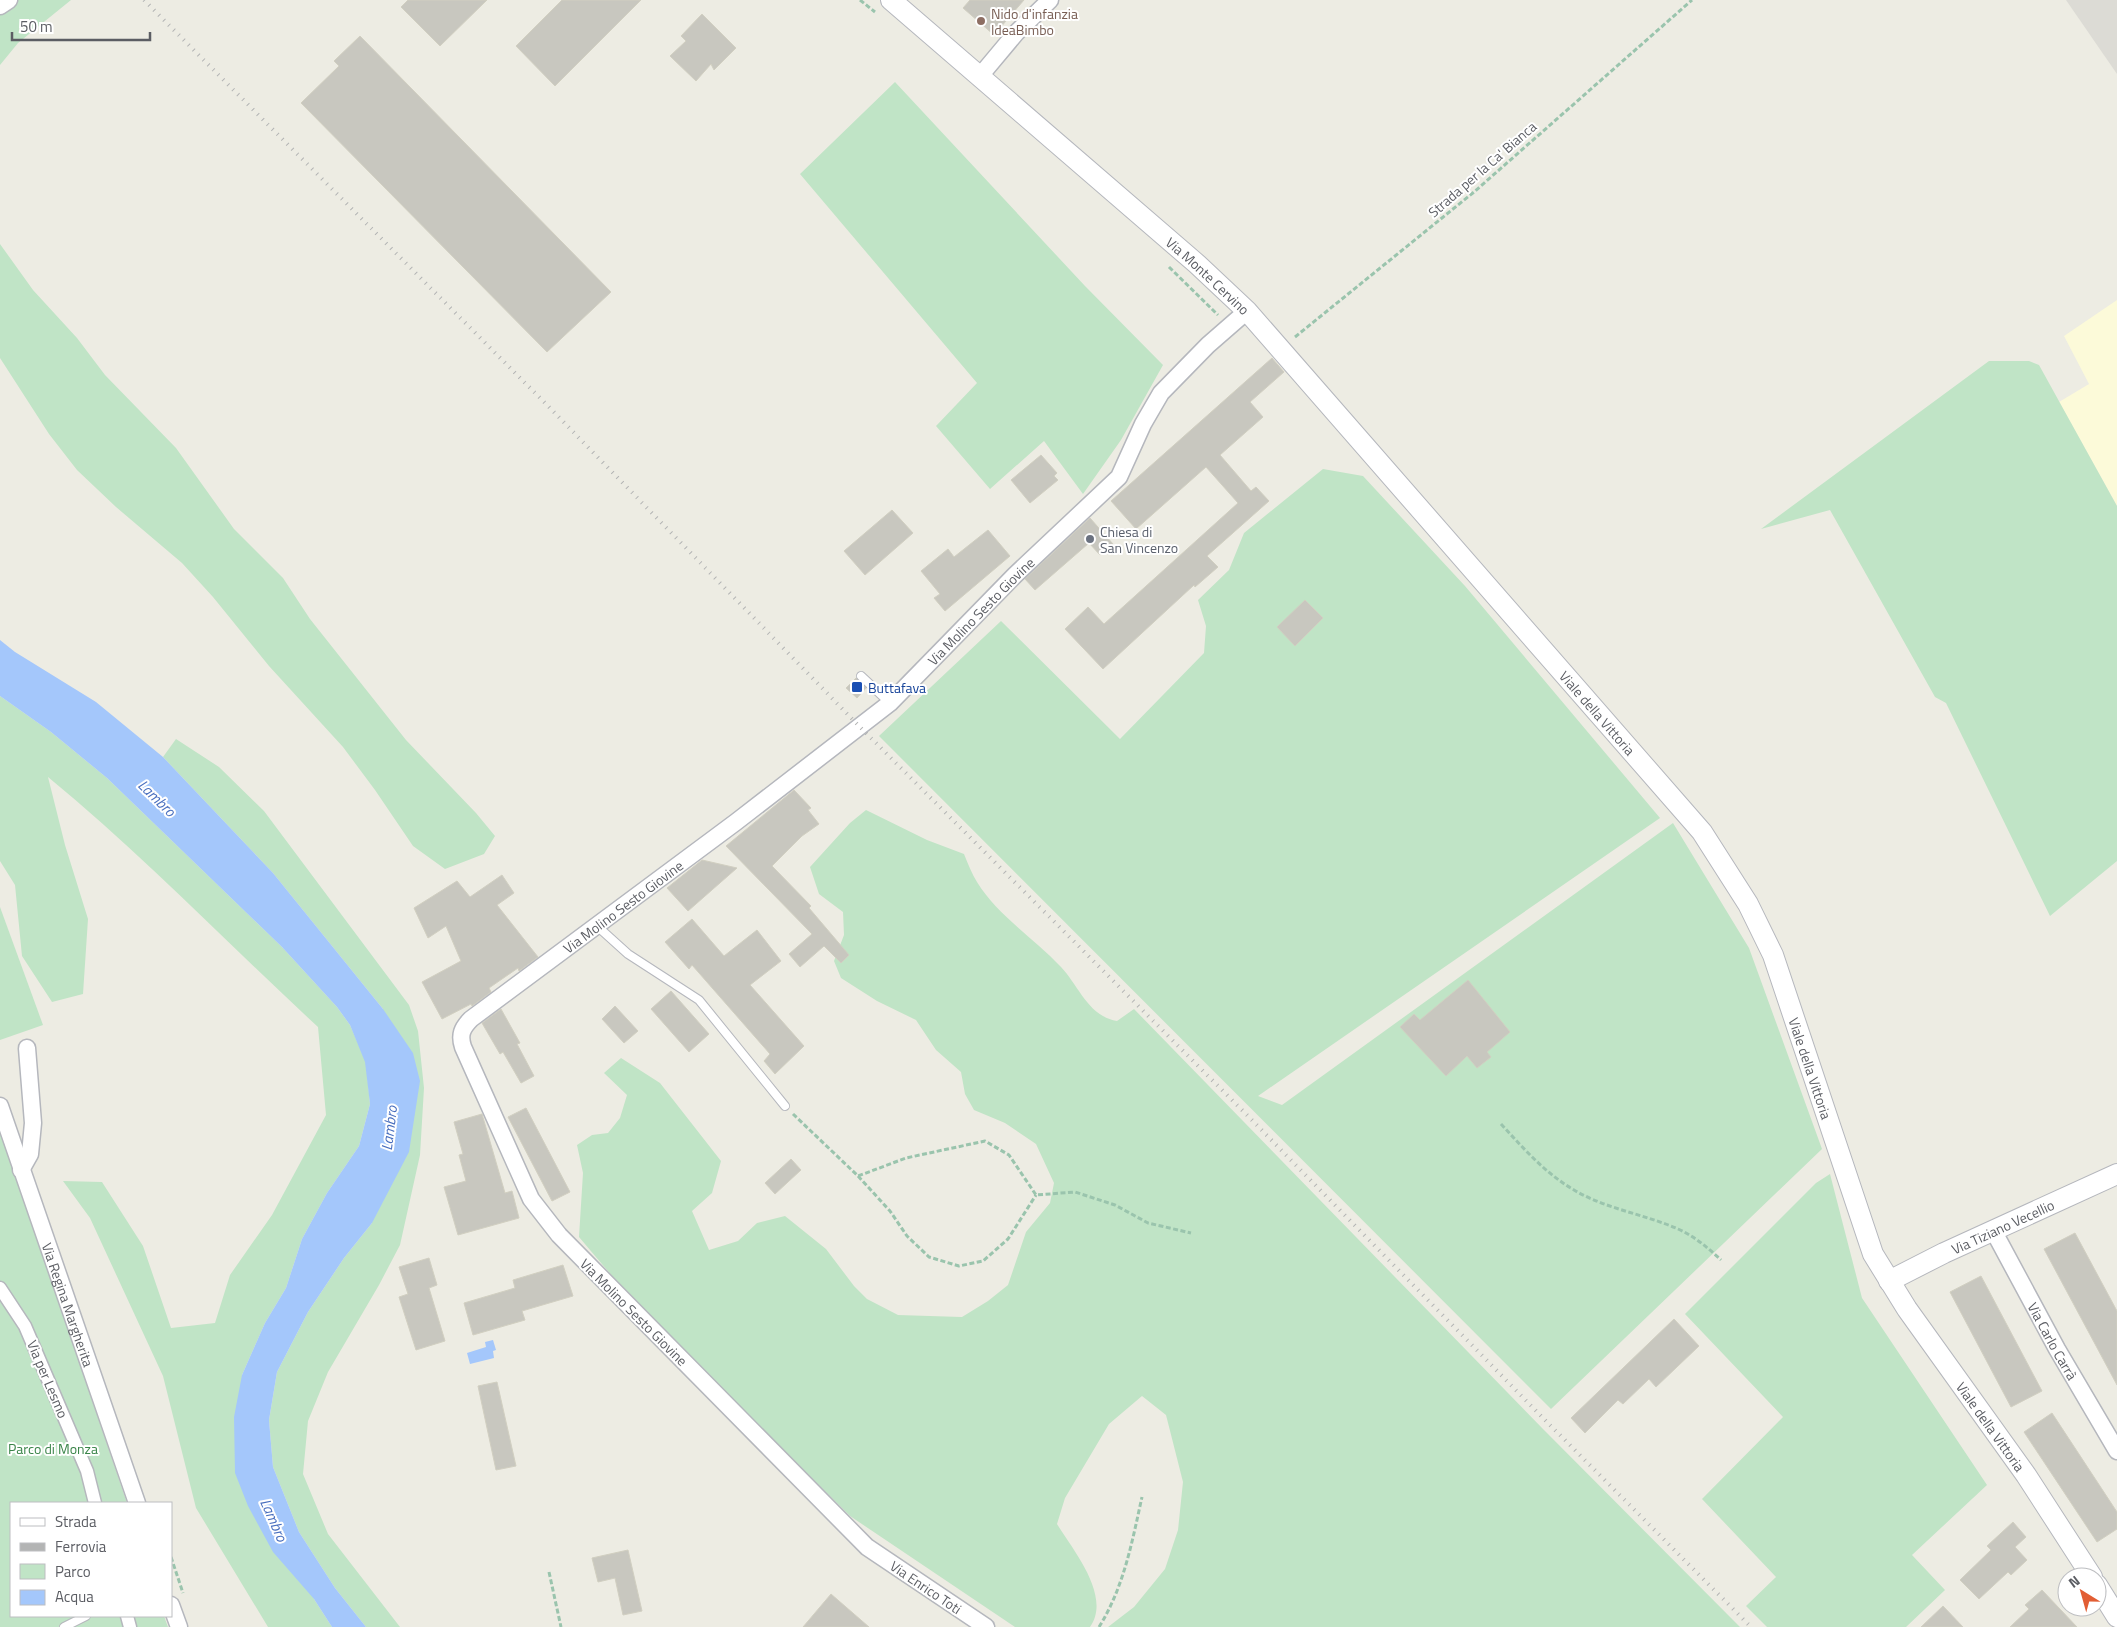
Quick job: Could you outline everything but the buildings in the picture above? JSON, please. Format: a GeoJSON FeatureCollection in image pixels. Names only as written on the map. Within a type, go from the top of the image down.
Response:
{"type":"FeatureCollection","features":[{"type":"Feature","properties":{"kind":"street"},"geometry":{"type":"LineString","coordinates":[[0,6],[9,0]]}},
{"type":"Feature","properties":{"kind":"street","name":"Via Monte Cervino"},"geometry":{"type":"LineString","coordinates":[[891,0],[1197,264],[1247,311],[1489,588]]}},
{"type":"Feature","properties":{"kind":"street"},"geometry":{"type":"LineString","coordinates":[[980,76],[1016,33],[1050,0]]}},
{"type":"Feature","properties":{"kind":"street","name":"Via Molino Sesto Giovine"},"geometry":{"type":"LineString","coordinates":[[867,1548],[548,1223],[531,1199],[463,1048],[461,1033],[471,1019],[736,822],[890,703],[1015,575],[1119,477],[1161,393],[1208,344],[1247,311]]}},
{"type":"Feature","properties":{"kind":"street","name":"Viale della Vittoria"},"geometry":{"type":"LineString","coordinates":[[1489,588],[1702,832],[1748,904],[1773,955],[1873,1254],[1907,1309],[2026,1475],[2086,1567]]}},
{"type":"Feature","properties":{"kind":"street"},"geometry":{"type":"LineString","coordinates":[[22,1170],[30,1154],[32,1123],[27,1048]]}},
{"type":"Feature","properties":{"kind":"street","name":"Via Regina Margherita"},"geometry":{"type":"LineString","coordinates":[[0,1106],[137,1502]]}},
{"type":"Feature","properties":{"kind":"street","name":"Via Tiziano Vecellio"},"geometry":{"type":"LineString","coordinates":[[1889,1281],[1994,1230],[2117,1174]]}},
{"type":"Feature","properties":{"kind":"street","name":"Via Carlo Carrà"},"geometry":{"type":"LineString","coordinates":[[1994,1230],[2057,1349],[2117,1451]]}},
{"type":"Feature","properties":{"kind":"street","name":"Via per Lesmo"},"geometry":{"type":"LineString","coordinates":[[0,1288],[25,1326],[87,1471],[96,1502]]}},
{"type":"Feature","properties":{"kind":"street","name":"Via Enrico Toti"},"geometry":{"type":"LineString","coordinates":[[867,1548],[986,1627]]}},
{"type":"Feature","properties":{"kind":"street"},"geometry":{"type":"LineString","coordinates":[[172,1608],[179,1627]]}},
{"type":"Feature","properties":{"kind":"lane"},"geometry":{"type":"LineString","coordinates":[[861,676],[890,703]]}},
{"type":"Feature","properties":{"kind":"lane"},"geometry":{"type":"LineString","coordinates":[[597,926],[628,954],[699,1000],[785,1106]]}},
{"type":"Feature","properties":{"kind":"lane"},"geometry":{"type":"LineString","coordinates":[[64,1627],[84,1617]]}},
{"type":"Feature","properties":{"kind":"path","name":"Strada per la Ca' Bianca"},"geometry":{"type":"LineString","coordinates":[[1281,348],[1474,192],[1692,0]]}},
{"type":"Feature","properties":{"kind":"path"},"geometry":{"type":"LineString","coordinates":[[785,1106],[858,1176],[890,1211],[907,1236],[929,1257],[958,1266],[983,1261],[1008,1239],[1036,1195]]}},
{"type":"Feature","properties":{"kind":"path"},"geometry":{"type":"LineString","coordinates":[[1501,1124],[1539,1166],[1574,1191],[1605,1205],[1678,1229],[1701,1242],[1720,1260]]}},
{"type":"Feature","properties":{"kind":"path"},"geometry":{"type":"LineString","coordinates":[[858,1176],[906,1158],[986,1141],[1009,1155],[1036,1195]]}},
{"type":"Feature","properties":{"kind":"path"},"geometry":{"type":"LineString","coordinates":[[1036,1195],[1075,1192],[1115,1205],[1148,1223],[1191,1233]]}},
{"type":"Feature","properties":{"kind":"path"},"geometry":{"type":"LineString","coordinates":[[1099,1627],[1110,1610],[1127,1564],[1142,1497]]}},
{"type":"Feature","properties":{"kind":"path"},"geometry":{"type":"LineString","coordinates":[[550,1572],[561,1627]]}},
{"type":"Feature","properties":{"kind":"shaded area"},"geometry":{"type":"Polygon","coordinates":[[[2066,0],[2117,0],[2117,74],[2066,0]]]}},
{"type":"Feature","properties":{"kind":"shaded area"},"geometry":{"type":"Polygon","coordinates":[[[2117,300],[2117,506],[2059,402],[2089,384],[2064,336],[2117,300]]]}},
{"type":"Feature","properties":{"kind":"green space"},"geometry":{"type":"Polygon","coordinates":[[[9,0],[71,0],[18,43],[0,65],[0,6],[9,0]]]}},
{"type":"Feature","properties":{"kind":"green space"},"geometry":{"type":"Polygon","coordinates":[[[895,82],[1085,286],[1163,365],[1121,440],[1083,494],[1044,441],[990,489],[936,426],[977,383],[800,174],[895,82]]]}},
{"type":"Feature","properties":{"kind":"green space"},"geometry":{"type":"Polygon","coordinates":[[[0,244],[33,290],[77,338],[105,375],[176,448],[234,529],[283,578],[310,619],[406,740],[476,813],[495,836],[484,854],[445,869],[413,846],[343,747],[269,666],[213,597],[182,563],[116,507],[77,470],[49,434],[0,358],[0,244]]]}},
{"type":"Feature","properties":{"kind":"green space"},"geometry":{"type":"Polygon","coordinates":[[[1989,361],[2029,361],[2039,365],[2117,506],[2117,861],[2050,916],[1946,703],[1935,697],[1830,510],[1761,529],[1989,361]]]}},
{"type":"Feature","properties":{"kind":"green space"},"geometry":{"type":"Polygon","coordinates":[[[1323,469],[1363,476],[1465,586],[1660,818],[1258,1096],[1282,1105],[1673,823],[1749,948],[1822,1149],[1551,1409],[879,736],[1001,621],[1120,739],[1204,653],[1206,626],[1198,600],[1229,570],[1244,533],[1323,469]]]}},
{"type":"Feature","properties":{"kind":"green space"},"geometry":{"type":"Polygon","coordinates":[[[0,696],[51,732],[107,778],[282,947],[337,1007],[350,1025],[366,1062],[370,1104],[359,1146],[327,1193],[302,1239],[286,1288],[265,1323],[242,1375],[314,1599],[332,1627],[268,1627],[196,1508],[163,1376],[90,1218],[63,1181],[102,1182],[143,1246],[171,1328],[215,1323],[230,1275],[272,1215],[326,1115],[318,1027],[118,837],[48,777],[65,845],[88,919],[83,994],[52,1002],[22,956],[15,885],[0,861],[0,696]]]}},
{"type":"Feature","properties":{"kind":"green space"},"geometry":{"type":"Polygon","coordinates":[[[176,739],[219,767],[264,811],[409,1005],[418,1031],[424,1088],[420,1155],[400,1245],[328,1372],[308,1421],[303,1474],[328,1534],[400,1627],[366,1627],[335,1588],[299,1532],[273,1467],[269,1420],[277,1372],[308,1312],[344,1258],[372,1223],[383,1009],[273,873],[163,757],[176,739]]]}},
{"type":"Feature","properties":{"kind":"green space"},"geometry":{"type":"Polygon","coordinates":[[[866,810],[927,840],[964,854],[973,876],[995,906],[1061,967],[1091,1007],[1099,1013],[1117,1021],[1134,1009],[1543,1429],[1740,1627],[1108,1627],[1134,1607],[1165,1569],[1178,1530],[1183,1482],[1166,1415],[1142,1396],[1109,1424],[1065,1498],[1057,1524],[1088,1574],[1093,1588],[1096,1601],[1096,1615],[1090,1627],[1015,1627],[850,1516],[635,1303],[579,1237],[583,1173],[577,1145],[592,1135],[608,1133],[620,1118],[627,1095],[604,1073],[621,1058],[660,1083],[721,1161],[712,1193],[692,1211],[709,1250],[738,1241],[757,1223],[785,1216],[826,1249],[854,1286],[867,1299],[898,1315],[962,1317],[988,1301],[1008,1285],[1026,1232],[1050,1203],[1054,1183],[1036,1144],[1005,1123],[974,1110],[965,1094],[961,1072],[936,1050],[916,1020],[877,1001],[841,978],[834,961],[844,935],[843,912],[819,894],[810,867],[850,823],[866,810]]]}},
{"type":"Feature","properties":{"kind":"green space"},"geometry":{"type":"Polygon","coordinates":[[[0,907],[43,1025],[0,1040],[0,907]]]}},
{"type":"Feature","properties":{"kind":"green space","name":"Parco di Monza"},"geometry":{"type":"Polygon","coordinates":[[[0,1130],[127,1502],[10,1502],[10,1617],[164,1617],[168,1627],[0,1627],[0,1130]]]}},
{"type":"Feature","properties":{"kind":"green space"},"geometry":{"type":"Polygon","coordinates":[[[1830,1174],[1862,1298],[1987,1485],[1912,1555],[1945,1590],[1906,1627],[1767,1627],[1746,1606],[1776,1577],[1702,1499],[1783,1417],[1685,1314],[1816,1183],[1830,1174]]]}},
{"type":"Feature","properties":{"kind":"water","name":"Lambro"},"geometry":{"type":"Polygon","coordinates":[[[0,640],[15,652],[96,702],[163,757],[273,873],[383,1009],[413,1053],[420,1081],[409,1152],[372,1223],[344,1258],[308,1312],[277,1372],[269,1420],[273,1467],[299,1532],[335,1588],[366,1627],[332,1627],[314,1599],[273,1552],[248,1506],[235,1473],[234,1417],[242,1375],[265,1323],[286,1288],[302,1239],[327,1193],[359,1146],[370,1104],[365,1062],[350,1025],[337,1007],[282,947],[107,778],[51,732],[0,696],[0,640]]]}},
{"type":"Feature","properties":{"kind":"water"},"geometry":{"type":"Polygon","coordinates":[[[493,1340],[496,1350],[493,1351],[494,1358],[470,1364],[467,1353],[486,1347],[485,1342],[493,1340]]]}},
{"type":"Feature","properties":{"kind":"railway"},"geometry":{"type":"LineString","coordinates":[[144,0],[547,405],[860,727],[1244,1112],[1550,1425],[1751,1627]]}},
{"type":"Feature","properties":{"kind":"place","name":"Nido d'infanzia IdeaBimbo"},"geometry":{"type":"Point","coordinates":[981,21]}},
{"type":"Feature","properties":{"kind":"place","name":"Chiesa di San Vincenzo"},"geometry":{"type":"Point","coordinates":[1090,539]}},
{"type":"Feature","properties":{"kind":"place","name":"Buttafava"},"geometry":{"type":"Point","coordinates":[857,687]}}]}
